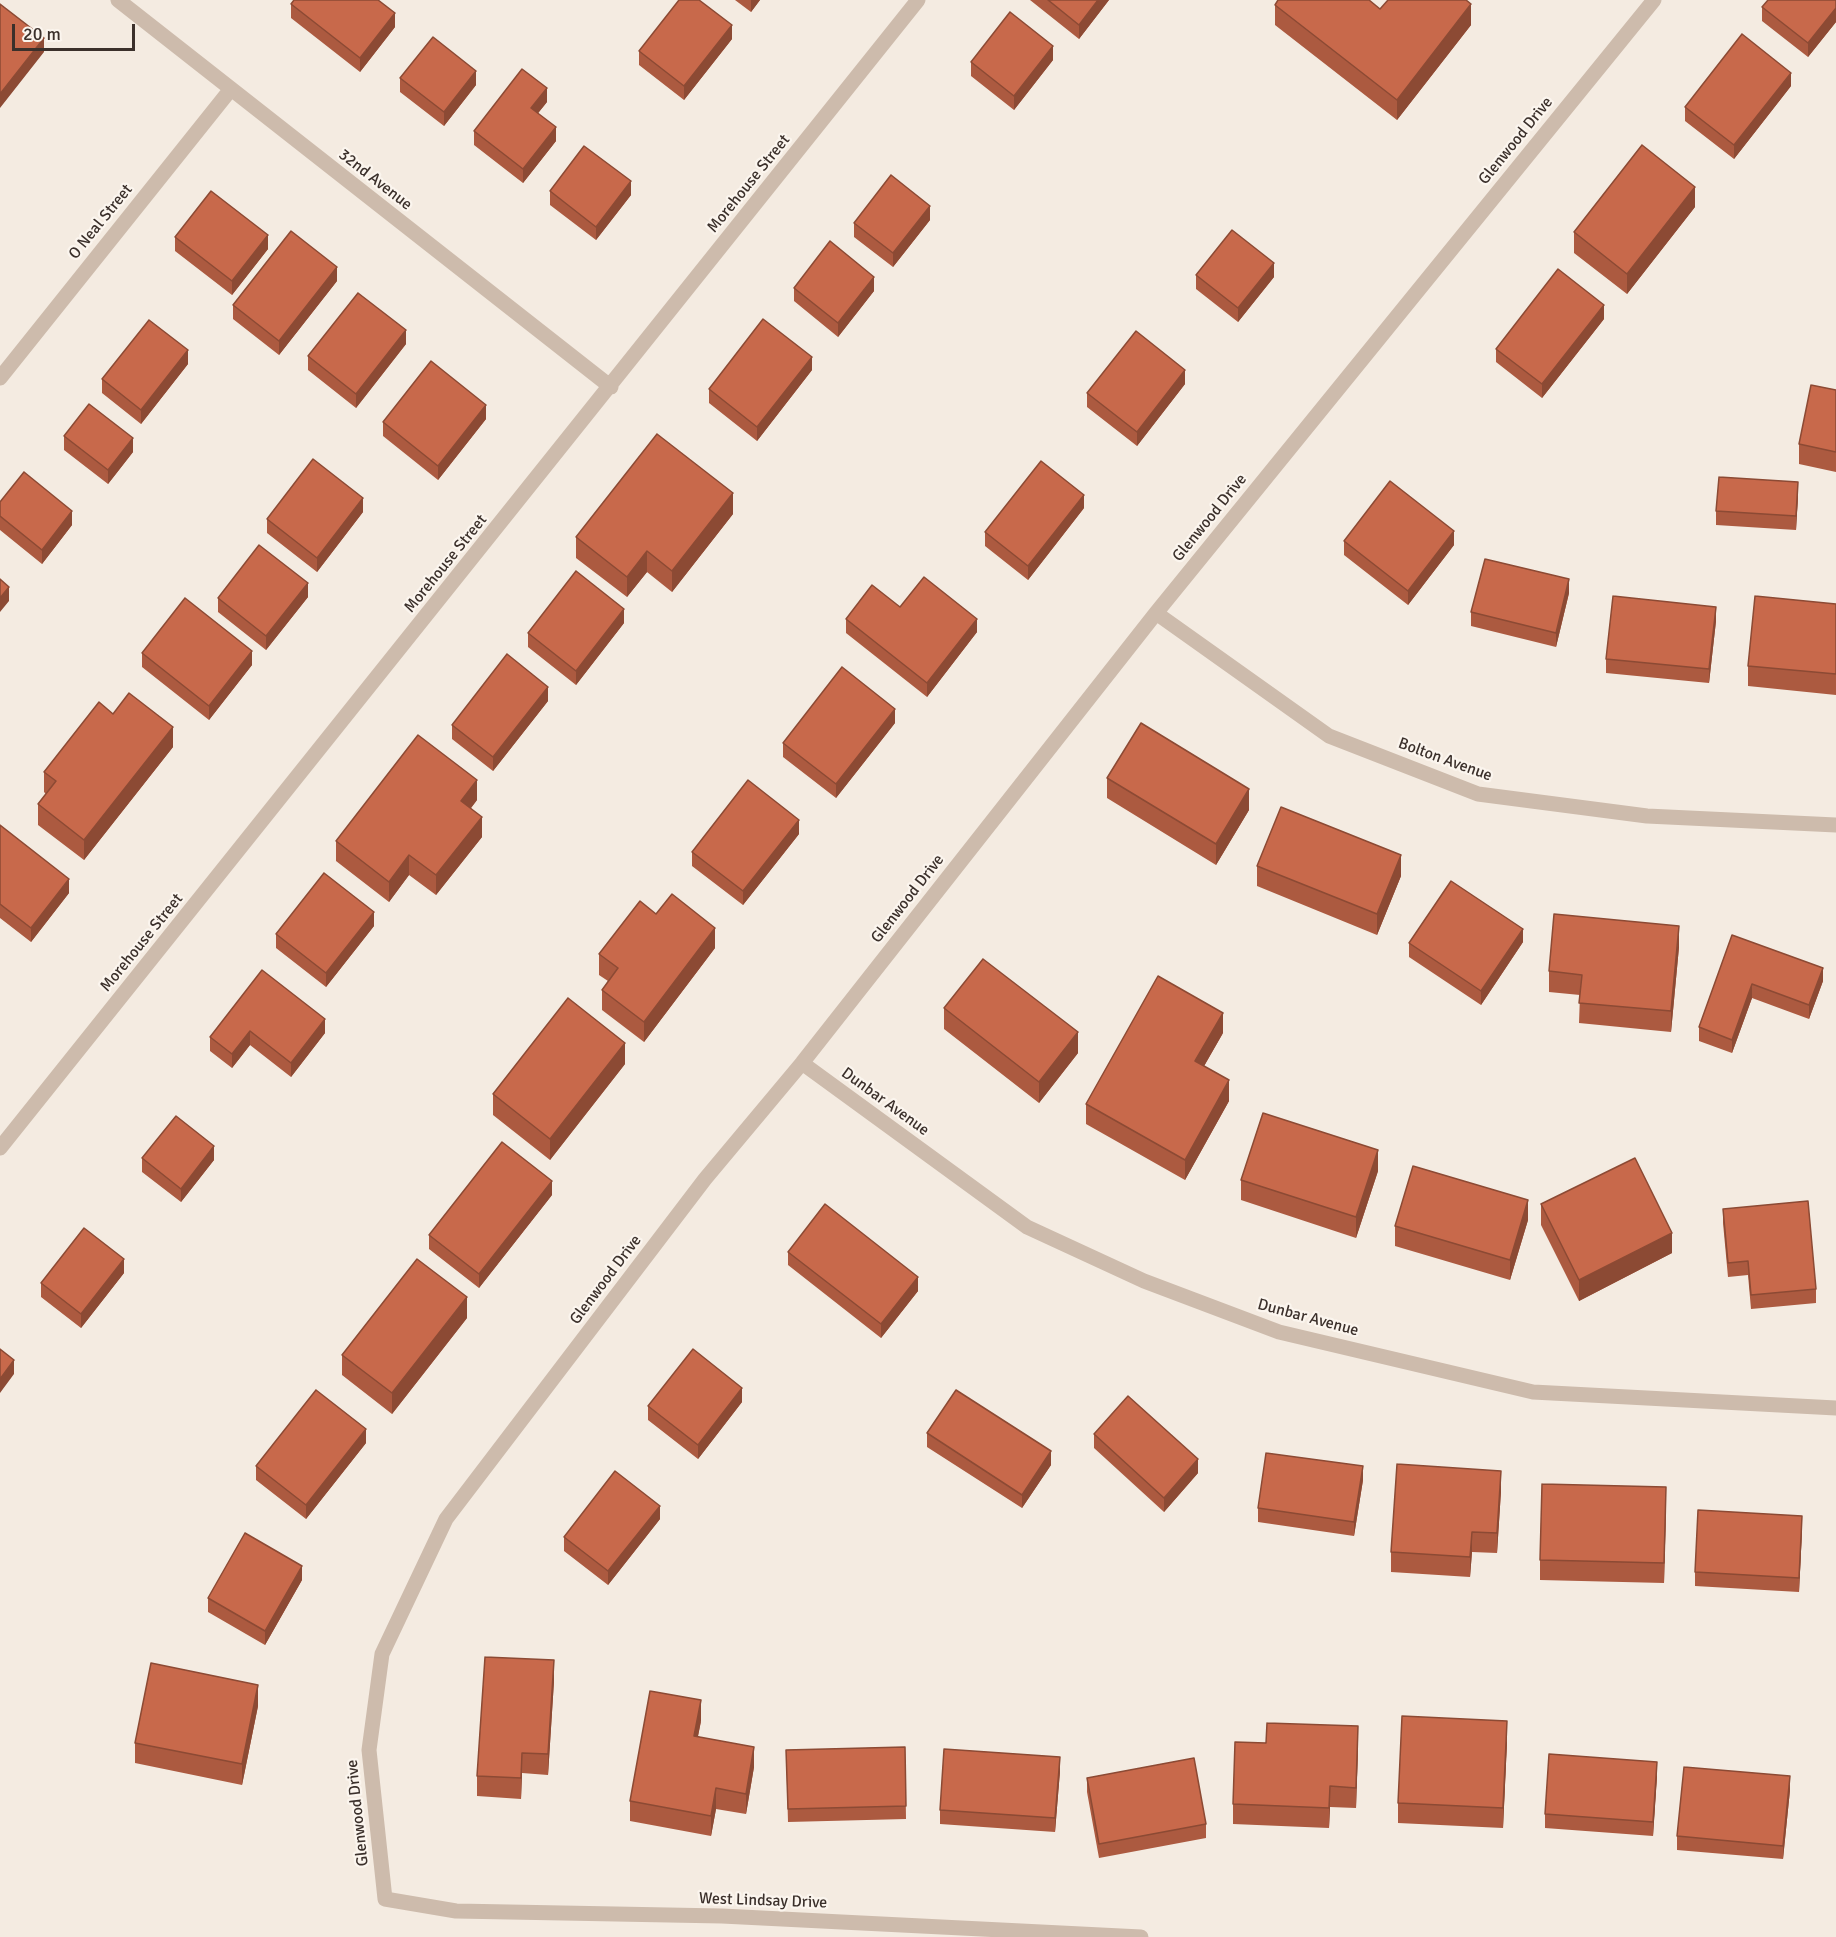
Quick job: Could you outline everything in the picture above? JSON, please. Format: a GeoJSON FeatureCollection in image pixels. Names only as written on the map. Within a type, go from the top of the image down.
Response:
{"type":"FeatureCollection","features":[{"type":"Feature","properties":{"kind":"street","name":"32nd Avenue"},"geometry":{"type":"LineString","coordinates":[[118,0],[611,387]]}},
{"type":"Feature","properties":{"kind":"street","name":"Morehouse Street"},"geometry":{"type":"LineString","coordinates":[[0,1148],[611,387],[918,0]]}},
{"type":"Feature","properties":{"kind":"street","name":"Glenwood Drive"},"geometry":{"type":"LineString","coordinates":[[385,1899],[369,1750],[382,1654],[446,1519],[705,1179],[802,1064],[1156,614],[1653,0]]}},
{"type":"Feature","properties":{"kind":"street","name":"O Neal Street"},"geometry":{"type":"LineString","coordinates":[[0,378],[231,89]]}},
{"type":"Feature","properties":{"kind":"street","name":"Bolton Avenue"},"geometry":{"type":"LineString","coordinates":[[1156,614],[1329,736],[1479,794],[1647,816],[1836,825]]}},
{"type":"Feature","properties":{"kind":"street","name":"Dunbar Avenue"},"geometry":{"type":"LineString","coordinates":[[802,1064],[1027,1227],[1144,1281],[1279,1332],[1533,1392],[1836,1408]]}},
{"type":"Feature","properties":{"kind":"street","name":"West Lindsay Drive"},"geometry":{"type":"LineString","coordinates":[[385,1899],[456,1911],[722,1916],[1141,1937]]}},
{"type":"Feature","properties":{"kind":"building"},"geometry":{"type":"Polygon","coordinates":[[[294,0],[378,0],[395,13],[360,58],[291,4],[294,0]]]}},
{"type":"Feature","properties":{"kind":"building"},"geometry":{"type":"Polygon","coordinates":[[[679,0],[699,0],[732,25],[684,86],[639,51],[679,0]]]}},
{"type":"Feature","properties":{"kind":"building"},"geometry":{"type":"Polygon","coordinates":[[[1048,0],[1098,0],[1079,25],[1048,0]]]}},
{"type":"Feature","properties":{"kind":"building"},"geometry":{"type":"Polygon","coordinates":[[[1278,0],[1369,0],[1380,9],[1388,0],[1466,0],[1471,4],[1397,100],[1275,5],[1278,0]]]}},
{"type":"Feature","properties":{"kind":"building"},"geometry":{"type":"Polygon","coordinates":[[[1768,0],[1836,0],[1836,8],[1808,43],[1762,7],[1768,0]]]}},
{"type":"Feature","properties":{"kind":"building"},"geometry":{"type":"Polygon","coordinates":[[[0,4],[44,38],[0,94],[0,4]]]}},
{"type":"Feature","properties":{"kind":"building"},"geometry":{"type":"Polygon","coordinates":[[[1010,12],[1053,46],[1014,96],[971,62],[1010,12]]]}},
{"type":"Feature","properties":{"kind":"building"},"geometry":{"type":"Polygon","coordinates":[[[1742,34],[1791,73],[1734,145],[1685,107],[1742,34]]]}},
{"type":"Feature","properties":{"kind":"building"},"geometry":{"type":"Polygon","coordinates":[[[433,37],[476,71],[444,112],[400,78],[433,37]]]}},
{"type":"Feature","properties":{"kind":"building"},"geometry":{"type":"Polygon","coordinates":[[[522,69],[547,88],[531,108],[556,127],[523,169],[474,131],[522,69]]]}},
{"type":"Feature","properties":{"kind":"building"},"geometry":{"type":"Polygon","coordinates":[[[1642,145],[1695,187],[1627,274],[1574,232],[1642,145]]]}},
{"type":"Feature","properties":{"kind":"building"},"geometry":{"type":"Polygon","coordinates":[[[584,146],[631,181],[596,227],[550,191],[584,146]]]}},
{"type":"Feature","properties":{"kind":"building"},"geometry":{"type":"Polygon","coordinates":[[[891,175],[930,206],[893,253],[854,223],[891,175]]]}},
{"type":"Feature","properties":{"kind":"building"},"geometry":{"type":"Polygon","coordinates":[[[211,191],[268,235],[232,281],[175,237],[211,191]]]}},
{"type":"Feature","properties":{"kind":"building"},"geometry":{"type":"Polygon","coordinates":[[[1232,230],[1274,263],[1238,308],[1196,275],[1232,230]]]}},
{"type":"Feature","properties":{"kind":"building"},"geometry":{"type":"Polygon","coordinates":[[[291,231],[337,267],[279,341],[233,305],[291,231]]]}},
{"type":"Feature","properties":{"kind":"building"},"geometry":{"type":"Polygon","coordinates":[[[830,241],[874,277],[838,323],[794,288],[830,241]]]}},
{"type":"Feature","properties":{"kind":"building"},"geometry":{"type":"Polygon","coordinates":[[[1558,269],[1604,305],[1542,384],[1496,349],[1558,269]]]}},
{"type":"Feature","properties":{"kind":"building"},"geometry":{"type":"Polygon","coordinates":[[[358,293],[406,330],[356,394],[308,356],[358,293]]]}},
{"type":"Feature","properties":{"kind":"building"},"geometry":{"type":"Polygon","coordinates":[[[763,319],[812,357],[757,427],[709,389],[763,319]]]}},
{"type":"Feature","properties":{"kind":"building"},"geometry":{"type":"Polygon","coordinates":[[[149,320],[188,350],[141,410],[102,379],[149,320]]]}},
{"type":"Feature","properties":{"kind":"building"},"geometry":{"type":"Polygon","coordinates":[[[1136,331],[1185,370],[1137,432],[1087,393],[1136,331]]]}},
{"type":"Feature","properties":{"kind":"building"},"geometry":{"type":"Polygon","coordinates":[[[431,361],[486,405],[438,466],[383,422],[431,361]]]}},
{"type":"Feature","properties":{"kind":"building"},"geometry":{"type":"Polygon","coordinates":[[[1811,385],[1836,390],[1836,452],[1799,444],[1811,385]]]}},
{"type":"Feature","properties":{"kind":"building"},"geometry":{"type":"Polygon","coordinates":[[[89,404],[133,438],[108,470],[64,436],[89,404]]]}},
{"type":"Feature","properties":{"kind":"building"},"geometry":{"type":"Polygon","coordinates":[[[657,434],[733,493],[672,571],[647,551],[627,577],[576,537],[657,434]]]}},
{"type":"Feature","properties":{"kind":"building"},"geometry":{"type":"Polygon","coordinates":[[[313,459],[363,498],[317,558],[267,519],[313,459]]]}},
{"type":"Feature","properties":{"kind":"building"},"geometry":{"type":"Polygon","coordinates":[[[1041,461],[1084,495],[1028,566],[985,532],[1041,461]]]}},
{"type":"Feature","properties":{"kind":"building"},"geometry":{"type":"Polygon","coordinates":[[[24,472],[72,511],[42,550],[0,516],[0,502],[24,472]]]}},
{"type":"Feature","properties":{"kind":"building"},"geometry":{"type":"Polygon","coordinates":[[[1719,477],[1798,482],[1796,516],[1716,511],[1719,477]]]}},
{"type":"Feature","properties":{"kind":"building"},"geometry":{"type":"Polygon","coordinates":[[[1390,481],[1454,531],[1408,591],[1344,541],[1390,481]]]}},
{"type":"Feature","properties":{"kind":"building"},"geometry":{"type":"Polygon","coordinates":[[[259,545],[308,583],[266,636],[218,598],[259,545]]]}},
{"type":"Feature","properties":{"kind":"building"},"geometry":{"type":"Polygon","coordinates":[[[1485,559],[1569,579],[1556,633],[1471,612],[1485,559]]]}},
{"type":"Feature","properties":{"kind":"building"},"geometry":{"type":"Polygon","coordinates":[[[576,571],[624,609],[576,671],[528,633],[576,571]]]}},
{"type":"Feature","properties":{"kind":"building"},"geometry":{"type":"Polygon","coordinates":[[[924,577],[977,619],[927,683],[846,619],[872,585],[900,607],[924,577]]]}},
{"type":"Feature","properties":{"kind":"building"},"geometry":{"type":"Polygon","coordinates":[[[0,579],[9,587],[0,598],[0,579]]]}},
{"type":"Feature","properties":{"kind":"building"},"geometry":{"type":"Polygon","coordinates":[[[1613,596],[1716,607],[1709,669],[1606,659],[1613,596]]]}},
{"type":"Feature","properties":{"kind":"building"},"geometry":{"type":"Polygon","coordinates":[[[1755,596],[1836,604],[1836,674],[1748,666],[1755,596]]]}},
{"type":"Feature","properties":{"kind":"building"},"geometry":{"type":"Polygon","coordinates":[[[185,598],[252,651],[209,706],[142,653],[185,598]]]}},
{"type":"Feature","properties":{"kind":"building"},"geometry":{"type":"Polygon","coordinates":[[[507,654],[548,687],[493,757],[452,725],[507,654]]]}},
{"type":"Feature","properties":{"kind":"building"},"geometry":{"type":"Polygon","coordinates":[[[842,667],[895,709],[836,784],[783,743],[842,667]]]}},
{"type":"Feature","properties":{"kind":"building"},"geometry":{"type":"Polygon","coordinates":[[[129,693],[173,727],[84,840],[38,804],[56,781],[44,772],[99,702],[113,714],[129,693]]]}},
{"type":"Feature","properties":{"kind":"building"},"geometry":{"type":"Polygon","coordinates":[[[1141,723],[1249,789],[1216,844],[1107,778],[1141,723]]]}},
{"type":"Feature","properties":{"kind":"building"},"geometry":{"type":"Polygon","coordinates":[[[418,735],[477,780],[461,801],[482,817],[436,875],[409,855],[389,882],[336,841],[418,735]]]}},
{"type":"Feature","properties":{"kind":"building"},"geometry":{"type":"Polygon","coordinates":[[[748,780],[799,820],[743,891],[692,852],[748,780]]]}},
{"type":"Feature","properties":{"kind":"building"},"geometry":{"type":"Polygon","coordinates":[[[1281,807],[1401,855],[1377,914],[1257,866],[1281,807]]]}},
{"type":"Feature","properties":{"kind":"building"},"geometry":{"type":"Polygon","coordinates":[[[0,825],[69,879],[31,928],[0,904],[0,825]]]}},
{"type":"Feature","properties":{"kind":"building"},"geometry":{"type":"Polygon","coordinates":[[[324,873],[374,912],[326,973],[276,934],[324,873]]]}},
{"type":"Feature","properties":{"kind":"building"},"geometry":{"type":"Polygon","coordinates":[[[1451,881],[1523,929],[1481,991],[1409,943],[1451,881]]]}},
{"type":"Feature","properties":{"kind":"building"},"geometry":{"type":"Polygon","coordinates":[[[672,894],[715,928],[644,1022],[602,990],[618,968],[599,954],[640,901],[656,914],[672,894]]]}},
{"type":"Feature","properties":{"kind":"building"},"geometry":{"type":"Polygon","coordinates":[[[1554,914],[1679,926],[1671,1011],[1579,1003],[1582,975],[1549,971],[1554,914]]]}},
{"type":"Feature","properties":{"kind":"building"},"geometry":{"type":"Polygon","coordinates":[[[1732,935],[1823,968],[1809,1005],[1752,984],[1732,1040],[1699,1027],[1732,935]]]}},
{"type":"Feature","properties":{"kind":"building"},"geometry":{"type":"Polygon","coordinates":[[[983,959],[1078,1032],[1039,1082],[944,1008],[983,959]]]}},
{"type":"Feature","properties":{"kind":"building"},"geometry":{"type":"Polygon","coordinates":[[[262,970],[325,1019],[291,1063],[250,1031],[232,1054],[210,1037],[262,970]]]}},
{"type":"Feature","properties":{"kind":"building"},"geometry":{"type":"Polygon","coordinates":[[[1158,976],[1223,1013],[1195,1061],[1229,1080],[1185,1160],[1086,1104],[1158,976]]]}},
{"type":"Feature","properties":{"kind":"building"},"geometry":{"type":"Polygon","coordinates":[[[568,998],[625,1043],[550,1139],[493,1094],[568,998]]]}},
{"type":"Feature","properties":{"kind":"building"},"geometry":{"type":"Polygon","coordinates":[[[1263,1113],[1378,1150],[1356,1217],[1241,1180],[1263,1113]]]}},
{"type":"Feature","properties":{"kind":"building"},"geometry":{"type":"Polygon","coordinates":[[[176,1116],[214,1146],[181,1189],[142,1158],[176,1116]]]}},
{"type":"Feature","properties":{"kind":"building"},"geometry":{"type":"Polygon","coordinates":[[[502,1142],[552,1181],[479,1274],[429,1235],[502,1142]]]}},
{"type":"Feature","properties":{"kind":"building"},"geometry":{"type":"Polygon","coordinates":[[[1635,1158],[1672,1233],[1579,1280],[1541,1204],[1635,1158]]]}},
{"type":"Feature","properties":{"kind":"building"},"geometry":{"type":"Polygon","coordinates":[[[1413,1166],[1528,1200],[1510,1260],[1395,1226],[1413,1166]]]}},
{"type":"Feature","properties":{"kind":"building"},"geometry":{"type":"Polygon","coordinates":[[[1808,1201],[1816,1289],[1751,1295],[1748,1261],[1728,1263],[1723,1209],[1808,1201]]]}},
{"type":"Feature","properties":{"kind":"building"},"geometry":{"type":"Polygon","coordinates":[[[825,1204],[918,1277],[881,1324],[788,1252],[825,1204]]]}},
{"type":"Feature","properties":{"kind":"building"},"geometry":{"type":"Polygon","coordinates":[[[84,1228],[124,1259],[81,1314],[41,1283],[84,1228]]]}},
{"type":"Feature","properties":{"kind":"building"},"geometry":{"type":"Polygon","coordinates":[[[417,1259],[467,1297],[392,1393],[342,1355],[417,1259]]]}},
{"type":"Feature","properties":{"kind":"building"},"geometry":{"type":"Polygon","coordinates":[[[0,1349],[14,1360],[0,1379],[0,1349]]]}},
{"type":"Feature","properties":{"kind":"building"},"geometry":{"type":"Polygon","coordinates":[[[693,1349],[742,1388],[698,1445],[648,1406],[693,1349]]]}},
{"type":"Feature","properties":{"kind":"building"},"geometry":{"type":"Polygon","coordinates":[[[316,1390],[366,1429],[306,1505],[256,1466],[316,1390]]]}},
{"type":"Feature","properties":{"kind":"building"},"geometry":{"type":"Polygon","coordinates":[[[956,1390],[1051,1451],[1022,1495],[927,1433],[956,1390]]]}},
{"type":"Feature","properties":{"kind":"building"},"geometry":{"type":"Polygon","coordinates":[[[1128,1396],[1198,1459],[1164,1498],[1094,1434],[1128,1396]]]}},
{"type":"Feature","properties":{"kind":"building"},"geometry":{"type":"Polygon","coordinates":[[[1266,1453],[1363,1466],[1354,1522],[1258,1508],[1266,1453]]]}},
{"type":"Feature","properties":{"kind":"building"},"geometry":{"type":"Polygon","coordinates":[[[1397,1464],[1501,1471],[1497,1533],[1472,1532],[1470,1557],[1391,1552],[1397,1464]]]}},
{"type":"Feature","properties":{"kind":"building"},"geometry":{"type":"Polygon","coordinates":[[[615,1471],[660,1506],[608,1571],[564,1537],[615,1471]]]}},
{"type":"Feature","properties":{"kind":"building"},"geometry":{"type":"Polygon","coordinates":[[[1542,1484],[1666,1487],[1664,1563],[1540,1560],[1542,1484]]]}},
{"type":"Feature","properties":{"kind":"building"},"geometry":{"type":"Polygon","coordinates":[[[1698,1510],[1802,1516],[1799,1578],[1695,1572],[1698,1510]]]}},
{"type":"Feature","properties":{"kind":"building"},"geometry":{"type":"Polygon","coordinates":[[[245,1533],[302,1566],[265,1631],[208,1598],[245,1533]]]}},
{"type":"Feature","properties":{"kind":"building"},"geometry":{"type":"Polygon","coordinates":[[[485,1657],[554,1660],[548,1754],[522,1753],[521,1778],[477,1776],[485,1657]]]}},
{"type":"Feature","properties":{"kind":"building"},"geometry":{"type":"Polygon","coordinates":[[[151,1663],[258,1685],[242,1764],[135,1743],[151,1663]]]}},
{"type":"Feature","properties":{"kind":"building"},"geometry":{"type":"Polygon","coordinates":[[[650,1691],[701,1700],[694,1736],[754,1747],[746,1794],[716,1788],[711,1816],[630,1801],[650,1691]]]}},
{"type":"Feature","properties":{"kind":"building"},"geometry":{"type":"Polygon","coordinates":[[[1402,1716],[1507,1721],[1503,1808],[1398,1803],[1402,1716]]]}},
{"type":"Feature","properties":{"kind":"building"},"geometry":{"type":"Polygon","coordinates":[[[1267,1723],[1358,1726],[1356,1788],[1330,1786],[1329,1808],[1233,1804],[1235,1742],[1266,1743],[1267,1723]]]}},
{"type":"Feature","properties":{"kind":"building"},"geometry":{"type":"Polygon","coordinates":[[[905,1747],[906,1806],[788,1809],[786,1750],[905,1747]]]}},
{"type":"Feature","properties":{"kind":"building"},"geometry":{"type":"Polygon","coordinates":[[[944,1749],[1060,1757],[1055,1818],[940,1810],[944,1749]]]}},
{"type":"Feature","properties":{"kind":"building"},"geometry":{"type":"Polygon","coordinates":[[[1549,1754],[1657,1762],[1653,1822],[1545,1814],[1549,1754]]]}},
{"type":"Feature","properties":{"kind":"building"},"geometry":{"type":"Polygon","coordinates":[[[1194,1758],[1206,1824],[1099,1844],[1087,1778],[1194,1758]]]}},
{"type":"Feature","properties":{"kind":"building"},"geometry":{"type":"Polygon","coordinates":[[[1684,1767],[1790,1776],[1783,1846],[1677,1836],[1684,1767]]]}}]}
